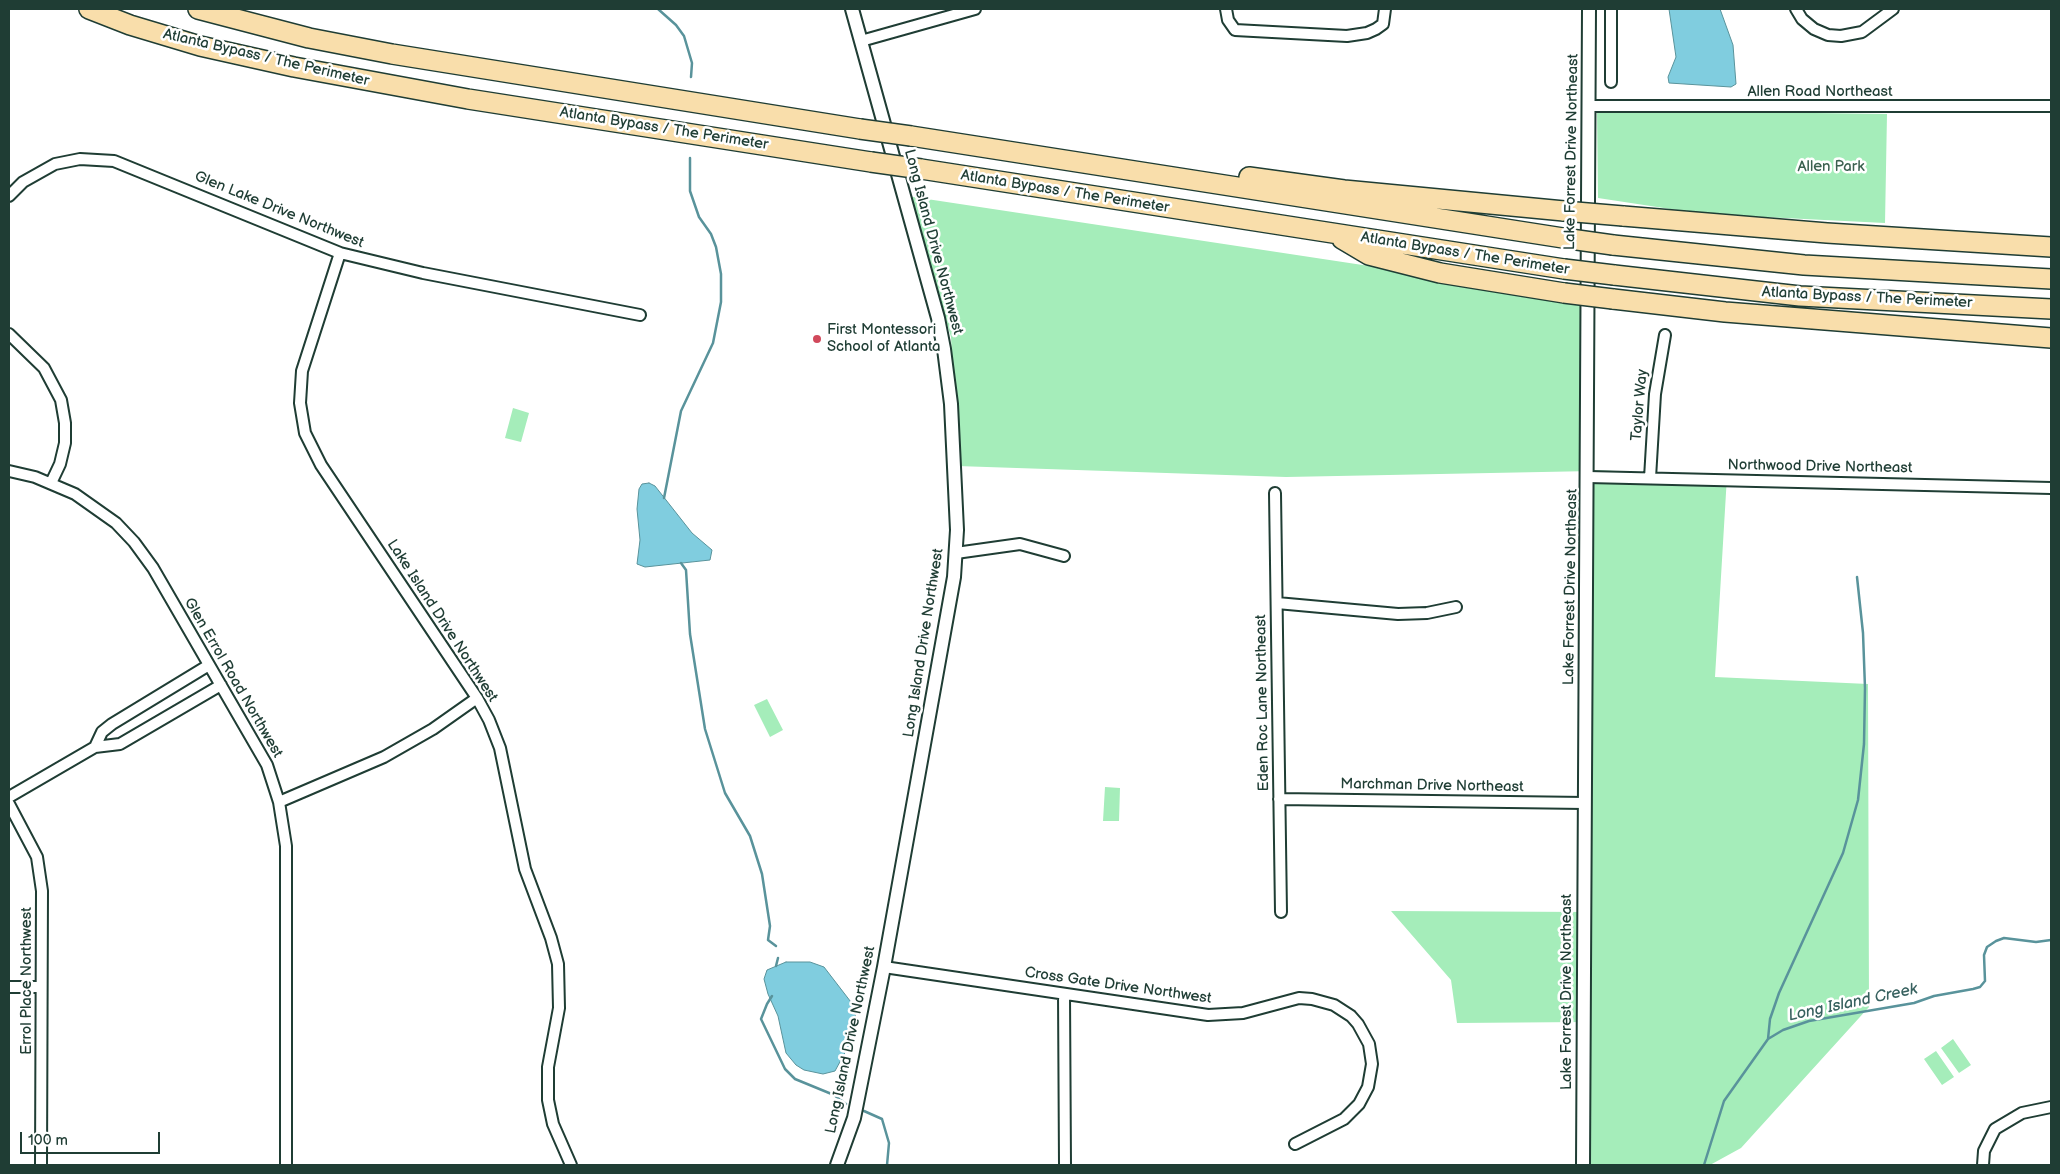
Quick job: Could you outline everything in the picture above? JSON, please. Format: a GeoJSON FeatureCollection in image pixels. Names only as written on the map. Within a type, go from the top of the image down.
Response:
{"type":"FeatureCollection","features":[{"type":"Feature","properties":{"kind":"highway","name":"Atlanta Bypass / The Perimeter"},"geometry":{"type":"LineString","coordinates":[[89,9],[130,25],[200,46],[294,67],[468,99],[1332,234],[1564,269],[1800,296],[2051,309]]}},
{"type":"Feature","properties":{"kind":"highway","name":"Atlanta Bypass / The Perimeter"},"geometry":{"type":"LineString","coordinates":[[198,9],[310,38],[392,54],[1563,238],[1804,265],[2051,279]]}},
{"type":"Feature","properties":{"kind":"highway"},"geometry":{"type":"LineString","coordinates":[[1028,155],[1122,158],[1344,190],[1564,211],[1827,233],[2051,247]]}},
{"type":"Feature","properties":{"kind":"highway"},"geometry":{"type":"LineString","coordinates":[[1332,234],[1369,255],[1440,273],[1564,293],[1734,313],[2051,338]]}},
{"type":"Feature","properties":{"kind":"street","name":"Long Island Drive Northwest"},"geometry":{"type":"LineString","coordinates":[[837,1165],[854,1118],[940,662],[954,577],[957,501],[951,404],[938,318],[852,9]]}},
{"type":"Feature","properties":{"kind":"street"},"geometry":{"type":"LineString","coordinates":[[861,41],[975,9]]}},
{"type":"Feature","properties":{"kind":"street"},"geometry":{"type":"LineString","coordinates":[[1226,9],[1228,20],[1235,30],[1347,36],[1367,33],[1376,29],[1383,24],[1385,9]]}},
{"type":"Feature","properties":{"kind":"street","name":"Lake Forrest Drive Northeast"},"geometry":{"type":"LineString","coordinates":[[1583,1165],[1590,9]]}},
{"type":"Feature","properties":{"kind":"street"},"geometry":{"type":"LineString","coordinates":[[1611,9],[1611,82]]}},
{"type":"Feature","properties":{"kind":"street"},"geometry":{"type":"LineString","coordinates":[[1796,9],[1802,19],[1814,29],[1828,35],[1841,36],[1862,32],[1893,9]]}},
{"type":"Feature","properties":{"kind":"street","name":"Allen Road Northeast"},"geometry":{"type":"LineString","coordinates":[[1589,106],[2051,106]]}},
{"type":"Feature","properties":{"kind":"street","name":"Glen Lake Drive Northwest"},"geometry":{"type":"LineString","coordinates":[[9,196],[23,182],[55,164],[80,159],[114,161],[340,253],[423,273],[640,315]]}},
{"type":"Feature","properties":{"kind":"street","name":"Lake Island Drive Northwest"},"geometry":{"type":"LineString","coordinates":[[340,253],[302,372],[300,403],[306,433],[321,465],[477,698],[489,720],[500,748],[525,869],[551,938],[558,964],[560,1008],[548,1067],[548,1100],[553,1124],[570,1165]]}},
{"type":"Feature","properties":{"kind":"street"},"geometry":{"type":"LineString","coordinates":[[9,334],[44,368],[61,400],[65,422],[65,444],[60,464],[50,483]]}},
{"type":"Feature","properties":{"kind":"street","name":"Taylor Way"},"geometry":{"type":"LineString","coordinates":[[1650,478],[1655,394],[1665,336]]}},
{"type":"Feature","properties":{"kind":"street","name":"Glen Errol Road Northwest"},"geometry":{"type":"LineString","coordinates":[[9,471],[50,483],[96,508],[134,542],[153,568],[267,765],[279,802],[286,846],[286,1165]]}},
{"type":"Feature","properties":{"kind":"street","name":"Northwood Drive Northeast"},"geometry":{"type":"LineString","coordinates":[[1588,476],[2051,488]]}},
{"type":"Feature","properties":{"kind":"street","name":"Eden Roc Lane Northeast"},"geometry":{"type":"LineString","coordinates":[[1275,493],[1281,912]]}},
{"type":"Feature","properties":{"kind":"street"},"geometry":{"type":"LineString","coordinates":[[956,552],[1020,544],[1064,556]]}},
{"type":"Feature","properties":{"kind":"street"},"geometry":{"type":"LineString","coordinates":[[1277,603],[1398,614],[1427,613],[1456,608]]}},
{"type":"Feature","properties":{"kind":"street"},"geometry":{"type":"LineString","coordinates":[[95,747],[102,732],[112,724],[209,665]]}},
{"type":"Feature","properties":{"kind":"street"},"geometry":{"type":"LineString","coordinates":[[9,797],[95,747],[120,744],[220,685]]}},
{"type":"Feature","properties":{"kind":"street"},"geometry":{"type":"LineString","coordinates":[[279,802],[384,757],[433,729],[477,698]]}},
{"type":"Feature","properties":{"kind":"street","name":"Marchman Drive Northeast"},"geometry":{"type":"LineString","coordinates":[[1280,799],[1585,803]]}},
{"type":"Feature","properties":{"kind":"street","name":"Errol Place Northwest"},"geometry":{"type":"LineString","coordinates":[[9,804],[31,843],[40,870],[42,891],[41,1165]]}},
{"type":"Feature","properties":{"kind":"street","name":"Cross Gate Drive Northwest"},"geometry":{"type":"LineString","coordinates":[[884,967],[1208,1015],[1243,1012],[1299,998],[1322,1001],[1343,1010],[1358,1024],[1369,1044],[1372,1064],[1368,1087],[1359,1104],[1344,1119],[1295,1144]]}},
{"type":"Feature","properties":{"kind":"street"},"geometry":{"type":"LineString","coordinates":[[9,987],[42,987]]}},
{"type":"Feature","properties":{"kind":"street"},"geometry":{"type":"LineString","coordinates":[[1064,994],[1065,1165]]}},
{"type":"Feature","properties":{"kind":"street"},"geometry":{"type":"LineString","coordinates":[[1983,1165],[1984,1152],[1996,1129],[2022,1113],[2051,1107]]}},
{"type":"Feature","properties":{"kind":"green space","name":"Allen Park"},"geometry":{"type":"Polygon","coordinates":[[[1597,110],[1887,114],[1885,223],[1703,214],[1598,198],[1597,110]]]}},
{"type":"Feature","properties":{"kind":"green space"},"geometry":{"type":"Polygon","coordinates":[[[907,196],[1587,299],[1593,470],[1727,476],[1715,677],[1868,684],[1869,1007],[1741,1148],[1710,1165],[1582,1165],[1584,1022],[1457,1023],[1451,980],[1391,911],[1586,912],[1593,471],[1286,477],[957,466],[951,337],[907,196]]]}},
{"type":"Feature","properties":{"kind":"green space"},"geometry":{"type":"Polygon","coordinates":[[[513,408],[529,413],[521,442],[505,438],[513,408]]]}},
{"type":"Feature","properties":{"kind":"green space"},"geometry":{"type":"Polygon","coordinates":[[[767,699],[783,730],[770,737],[754,705],[767,699]]]}},
{"type":"Feature","properties":{"kind":"green space"},"geometry":{"type":"Polygon","coordinates":[[[1105,787],[1120,788],[1119,821],[1103,821],[1105,787]]]}},
{"type":"Feature","properties":{"kind":"green space"},"geometry":{"type":"Polygon","coordinates":[[[1953,1039],[1971,1065],[1959,1073],[1941,1048],[1953,1039]]]}},
{"type":"Feature","properties":{"kind":"green space"},"geometry":{"type":"Polygon","coordinates":[[[1936,1051],[1954,1077],[1942,1085],[1924,1059],[1936,1051]]]}},
{"type":"Feature","properties":{"kind":"water"},"geometry":{"type":"Polygon","coordinates":[[[1669,9],[1720,9],[1733,45],[1736,84],[1731,87],[1669,83],[1668,77],[1676,57],[1669,9]]]}},
{"type":"Feature","properties":{"kind":"water"},"geometry":{"type":"Polygon","coordinates":[[[649,483],[655,486],[692,533],[712,550],[710,560],[645,567],[637,564],[640,540],[637,509],[639,489],[642,484],[649,483]]]}},
{"type":"Feature","properties":{"kind":"water"},"geometry":{"type":"Polygon","coordinates":[[[786,962],[810,962],[824,967],[854,1006],[856,1022],[848,1047],[835,1071],[823,1074],[804,1070],[796,1065],[786,1053],[778,1016],[768,994],[764,979],[767,970],[786,962]]]}},
{"type":"Feature","properties":{"kind":"waterway"},"geometry":{"type":"LineString","coordinates":[[658,9],[676,25],[684,36],[692,63],[691,77]]}},
{"type":"Feature","properties":{"kind":"waterway"},"geometry":{"type":"LineString","coordinates":[[664,498],[681,411],[713,343],[721,302],[721,274],[716,247],[711,234],[699,217],[690,191],[690,158]]}},
{"type":"Feature","properties":{"kind":"waterway"},"geometry":{"type":"LineString","coordinates":[[681,563],[686,570],[690,634],[705,729],[725,793],[750,836],[762,874],[770,926],[768,940],[776,946]]}},
{"type":"Feature","properties":{"kind":"waterway"},"geometry":{"type":"LineString","coordinates":[[1768,1039],[1770,1019],[1779,993],[1843,853],[1858,800],[1864,744],[1865,688],[1863,633],[1857,577]]}},
{"type":"Feature","properties":{"kind":"waterway","name":"Long Island Creek"},"geometry":{"type":"LineString","coordinates":[[1704,1165],[1724,1101],[1768,1039],[1783,1030],[1809,1021],[1914,1003],[1934,996],[1980,987],[1985,981],[1984,955],[1987,947],[1996,941],[2004,938],[2036,942],[2051,940]]}},
{"type":"Feature","properties":{"kind":"waterway"},"geometry":{"type":"LineString","coordinates":[[776,966],[778,958]]}},
{"type":"Feature","properties":{"kind":"waterway"},"geometry":{"type":"LineString","coordinates":[[772,996],[761,1019],[785,1069],[795,1079],[834,1095],[846,1104]]}},
{"type":"Feature","properties":{"kind":"waterway"},"geometry":{"type":"LineString","coordinates":[[864,1111],[882,1119],[889,1143],[887,1165]]}},
{"type":"Feature","properties":{"kind":"place","name":"First Montessori School of Atlanta"},"geometry":{"type":"Point","coordinates":[817,339]}}]}
